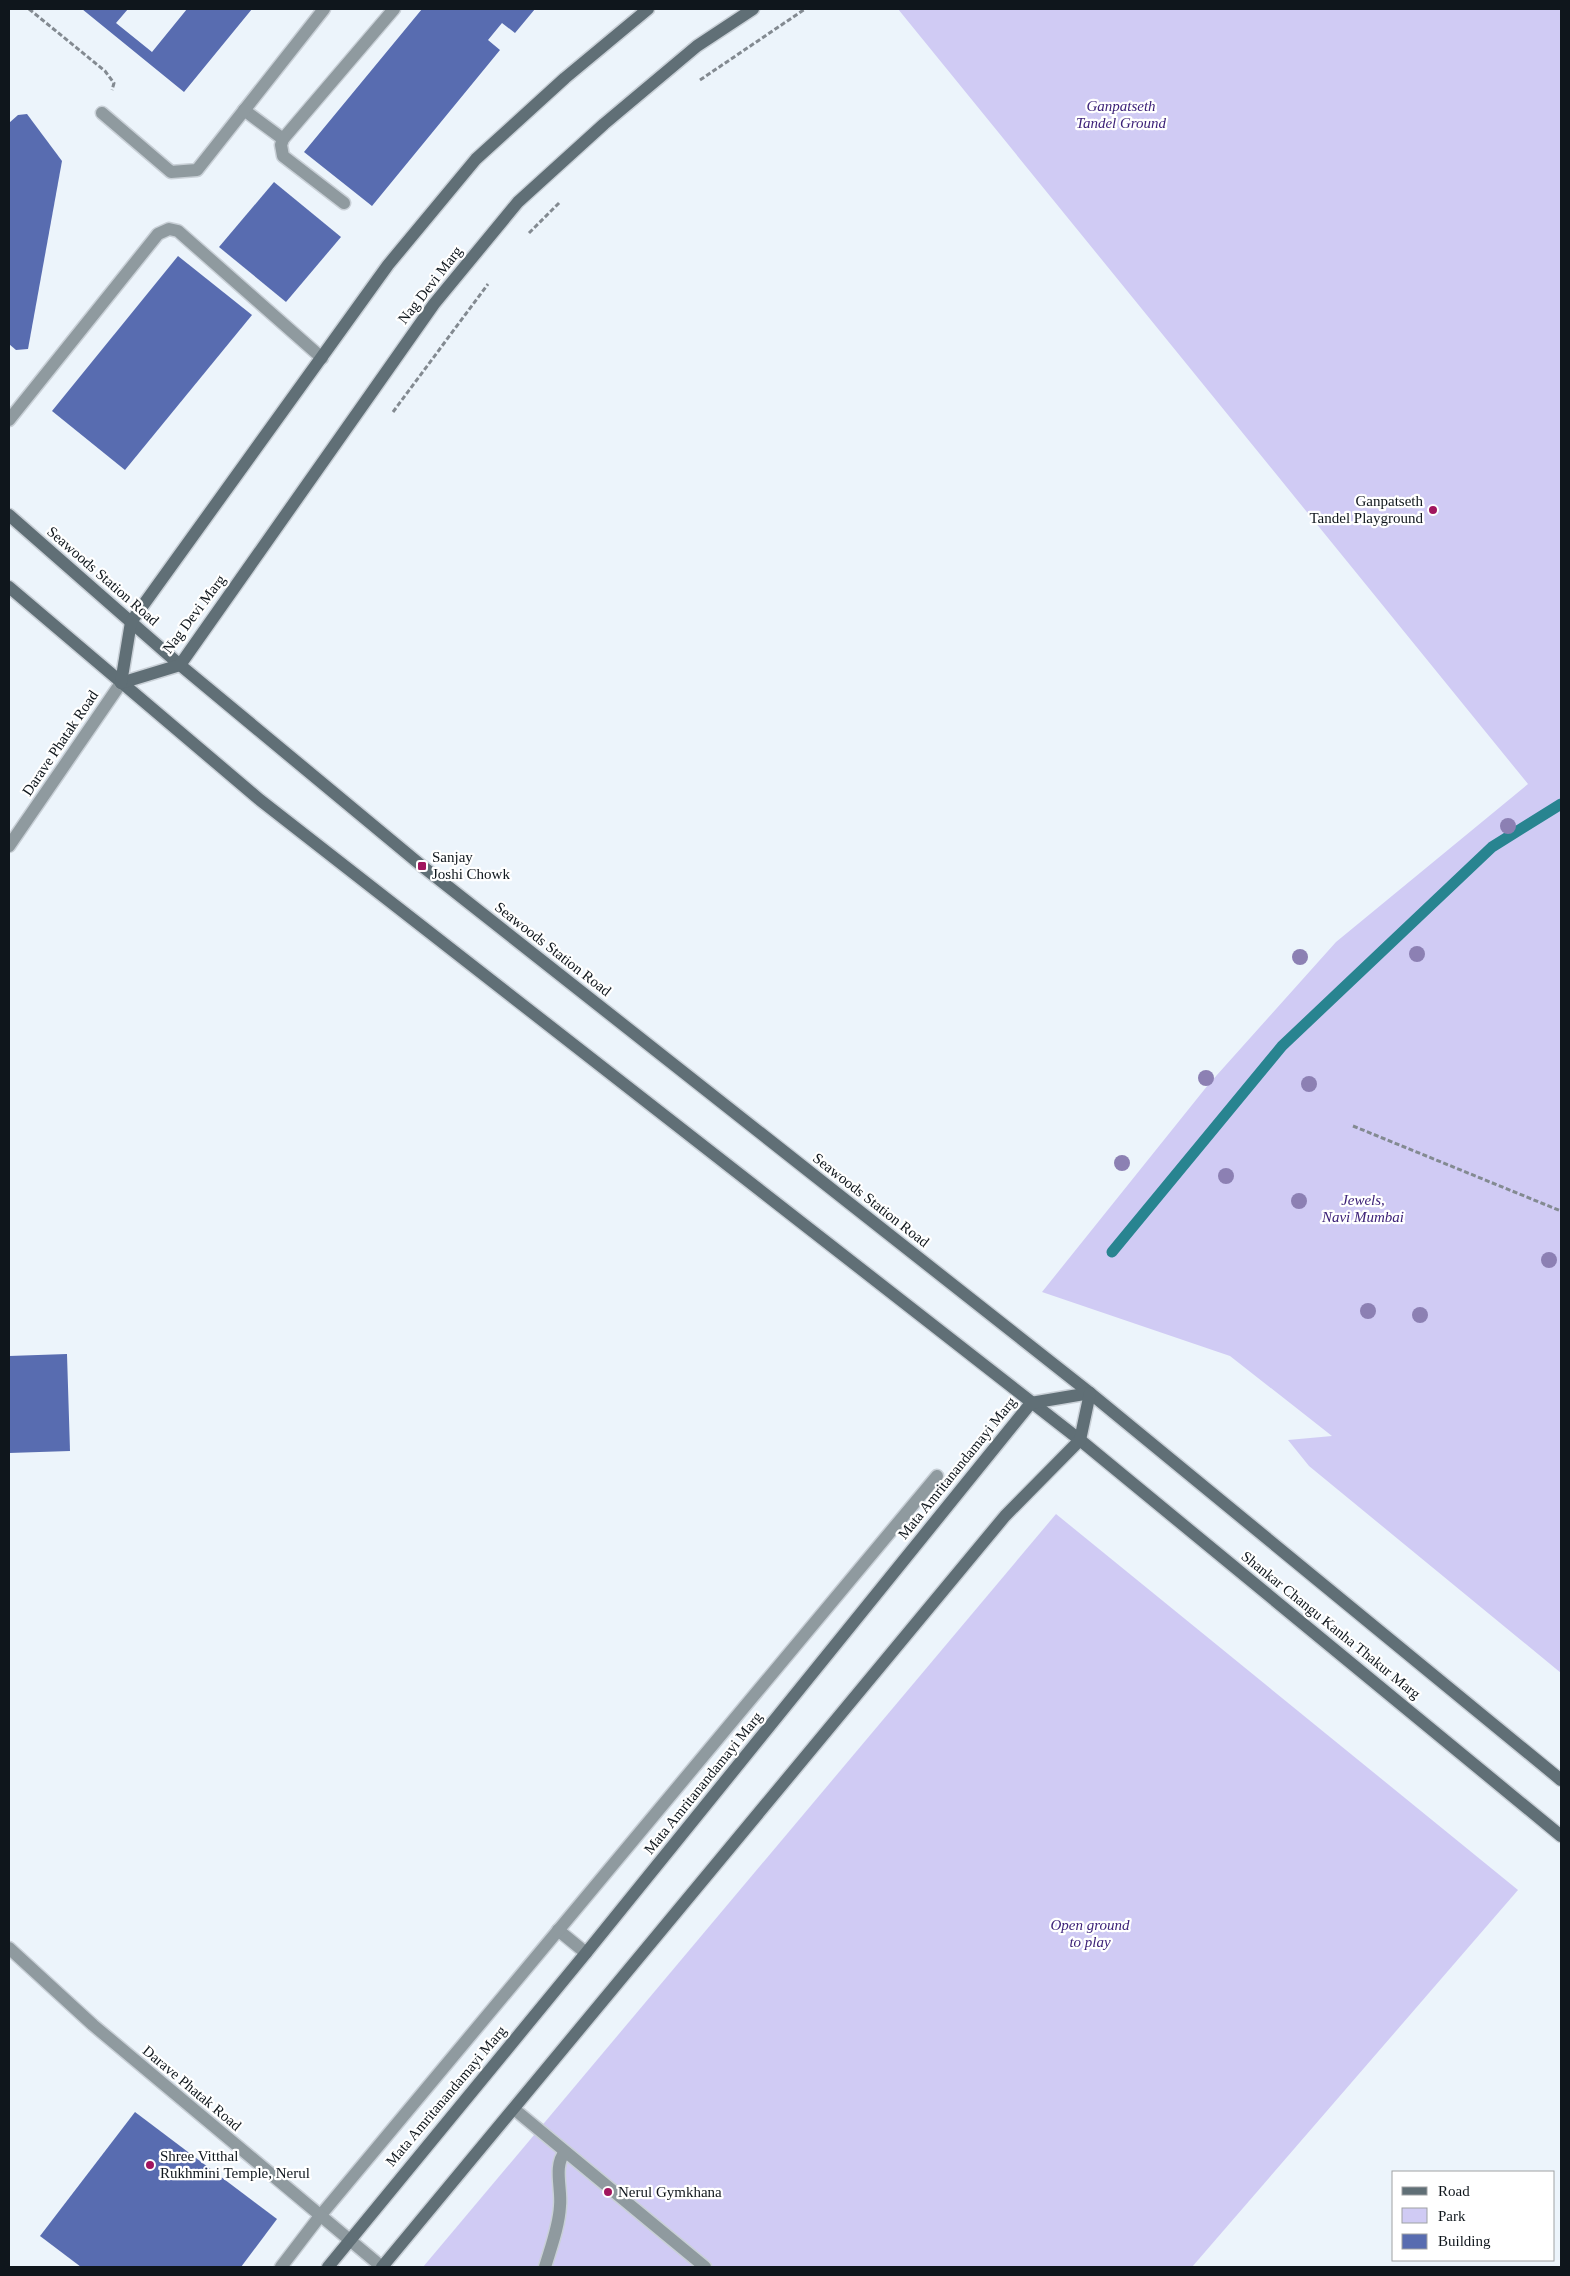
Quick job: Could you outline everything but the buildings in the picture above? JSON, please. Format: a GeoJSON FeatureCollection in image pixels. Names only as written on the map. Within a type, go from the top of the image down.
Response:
{"type":"FeatureCollection","features":[{"type":"Feature","properties":{"kind":"main road"},"geometry":{"type":"LineString","coordinates":[[121,683],[131,622],[388,265],[476,159],[565,78],[648,9]]}},
{"type":"Feature","properties":{"kind":"main road","name":"Nag Devi Marg"},"geometry":{"type":"LineString","coordinates":[[121,683],[180,665],[434,304],[518,202],[604,124],[697,46],[753,9]]}},
{"type":"Feature","properties":{"kind":"main road","name":"Seawoods Station Road"},"geometry":{"type":"LineString","coordinates":[[9,514],[180,665],[422,866],[1090,1394]]}},
{"type":"Feature","properties":{"kind":"main road"},"geometry":{"type":"LineString","coordinates":[[9,587],[268,806],[1080,1440]]}},
{"type":"Feature","properties":{"kind":"main road"},"geometry":{"type":"LineString","coordinates":[[382,2267],[1005,1516],[1080,1440],[1090,1394]]}},
{"type":"Feature","properties":{"kind":"main road","name":"Mata Amritanandamayi Marg"},"geometry":{"type":"LineString","coordinates":[[328,2267],[348,2239],[586,1953],[1031,1403],[1090,1394]]}},
{"type":"Feature","properties":{"kind":"main road","name":"Shankar Changu Kanha Thakur Marg"},"geometry":{"type":"LineString","coordinates":[[1090,1394],[1561,1780]]}},
{"type":"Feature","properties":{"kind":"main road","name":"Shankar Changu Kanha Thakur Marg"},"geometry":{"type":"LineString","coordinates":[[1080,1440],[1561,1836]]}},
{"type":"Feature","properties":{"kind":"street"},"geometry":{"type":"LineString","coordinates":[[102,113],[171,172],[197,170],[324,9]]}},
{"type":"Feature","properties":{"kind":"street"},"geometry":{"type":"LineString","coordinates":[[344,203],[283,156],[281,145],[283,139],[394,9]]}},
{"type":"Feature","properties":{"kind":"street"},"geometry":{"type":"LineString","coordinates":[[244,110],[283,139]]}},
{"type":"Feature","properties":{"kind":"street"},"geometry":{"type":"LineString","coordinates":[[9,420],[158,234],[169,229],[178,231],[322,358]]}},
{"type":"Feature","properties":{"kind":"street","name":"Darave Phatak Road"},"geometry":{"type":"LineString","coordinates":[[9,846],[121,683]]}},
{"type":"Feature","properties":{"kind":"street"},"geometry":{"type":"LineString","coordinates":[[281,2267],[320,2216],[937,1476]]}},
{"type":"Feature","properties":{"kind":"street"},"geometry":{"type":"LineString","coordinates":[[558,1930],[586,1953]]}},
{"type":"Feature","properties":{"kind":"street","name":"Darave Phatak Road"},"geometry":{"type":"LineString","coordinates":[[9,1948],[93,2026],[382,2267]]}},
{"type":"Feature","properties":{"kind":"street"},"geometry":{"type":"LineString","coordinates":[[514,2109],[705,2267]]}},
{"type":"Feature","properties":{"kind":"street"},"geometry":{"type":"LineString","coordinates":[[545,2267],[558,2218],[560,2205],[559,2161],[565,2152]]}},
{"type":"Feature","properties":{"kind":"path"},"geometry":{"type":"LineString","coordinates":[[29,9],[105,71],[114,83],[111,96],[102,113]]}},
{"type":"Feature","properties":{"kind":"path"},"geometry":{"type":"LineString","coordinates":[[695,84],[805,9]]}},
{"type":"Feature","properties":{"kind":"path"},"geometry":{"type":"LineString","coordinates":[[528,234],[563,199]]}},
{"type":"Feature","properties":{"kind":"path"},"geometry":{"type":"LineString","coordinates":[[390,416],[491,280]]}},
{"type":"Feature","properties":{"kind":"path"},"geometry":{"type":"LineString","coordinates":[[1353,1126],[1561,1211]]}},
{"type":"Feature","properties":{"kind":"green space"},"geometry":{"type":"Polygon","coordinates":[[[898,9],[1561,9],[1561,1673],[1309,1466],[1288,1440],[1332,1436],[1230,1356],[1042,1292],[1208,1085],[1336,942],[1528,784],[898,9]]]}},
{"type":"Feature","properties":{"kind":"green space","name":"Open ground to play"},"geometry":{"type":"Polygon","coordinates":[[[1056,1514],[1518,1890],[1192,2267],[423,2267],[1056,1514]]]}},
{"type":"Feature","properties":{"kind":"waterway"},"geometry":{"type":"LineString","coordinates":[[1112,1252],[1282,1046],[1492,847],[1561,804]]}},
{"type":"Feature","properties":{"kind":"place","name":"Ganpatseth Tandel Playground"},"geometry":{"type":"Point","coordinates":[1433,510]}},
{"type":"Feature","properties":{"kind":"place","name":"Sanjay Joshi Chowk"},"geometry":{"type":"Point","coordinates":[422,866]}},
{"type":"Feature","properties":{"kind":"place","name":"Shree Vitthal Rukhmini Temple, Nerul"},"geometry":{"type":"Point","coordinates":[150,2165]}},
{"type":"Feature","properties":{"kind":"place","name":"Nerul Gymkhana"},"geometry":{"type":"Point","coordinates":[608,2192]}},
{"type":"Feature","properties":{"kind":"park label","name":"Ganpatseth Tandel Ground"},"geometry":{"type":"Point","coordinates":[1121,114]}},
{"type":"Feature","properties":{"kind":"park label","name":"Jewels, Navi Mumbai"},"geometry":{"type":"Point","coordinates":[1363,1208]}}]}
